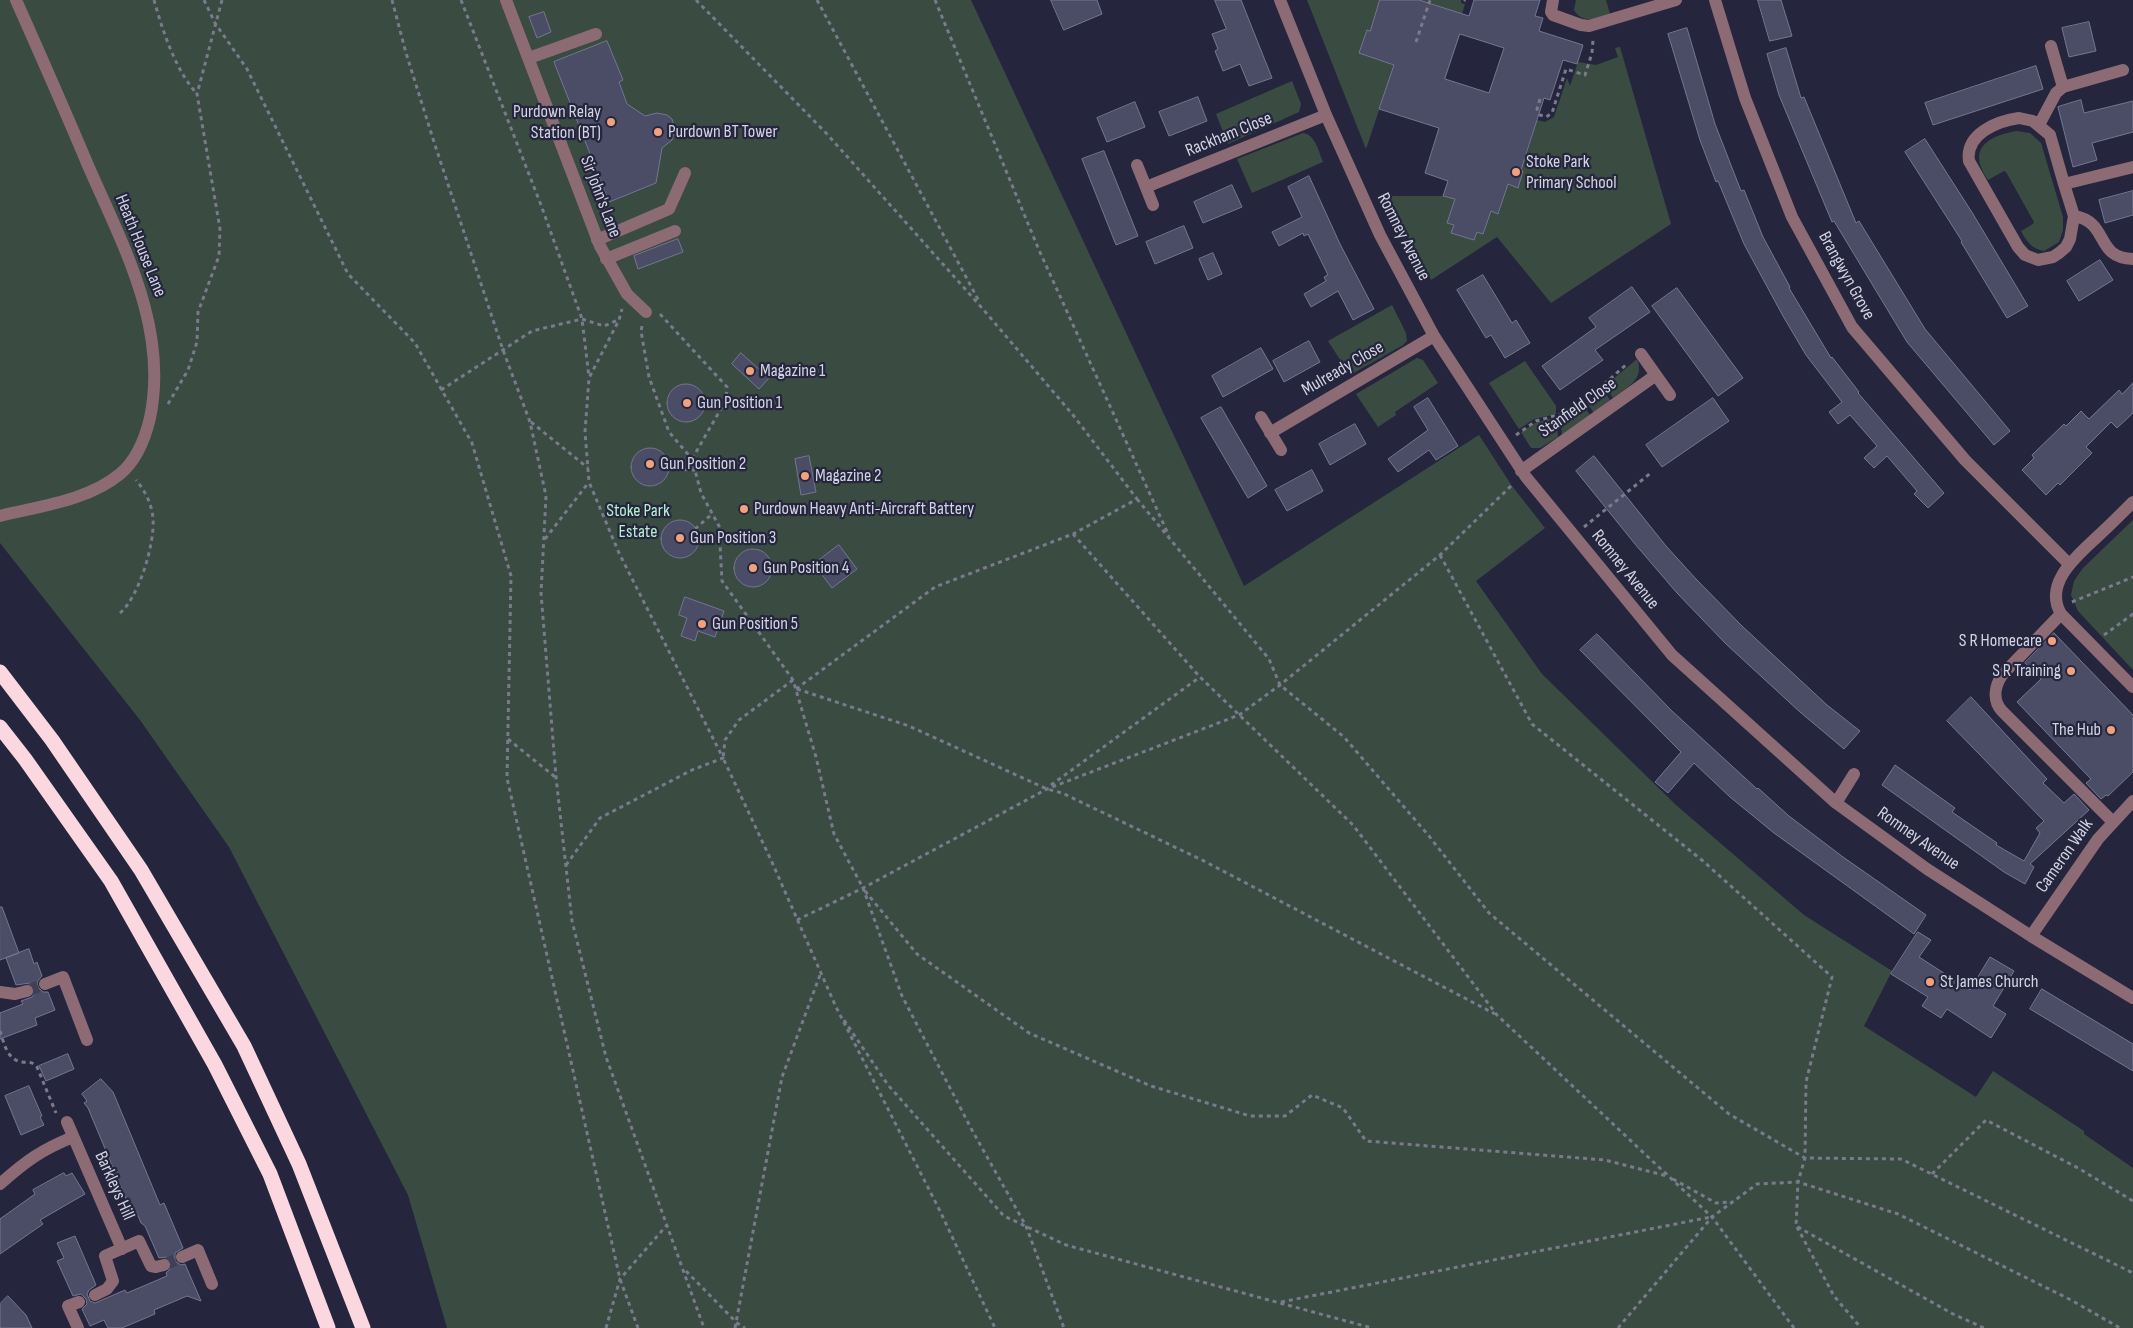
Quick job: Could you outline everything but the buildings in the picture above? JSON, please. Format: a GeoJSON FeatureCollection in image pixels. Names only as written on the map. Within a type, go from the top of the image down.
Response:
{"type":"FeatureCollection","features":[{"type":"Feature","properties":{"kind":"highway"},"geometry":{"type":"LineString","coordinates":[[0,672],[52,740],[141,870],[244,1046],[299,1164],[363,1328]]}},
{"type":"Feature","properties":{"kind":"highway"},"geometry":{"type":"LineString","coordinates":[[0,727],[25,759],[111,881],[215,1065],[270,1174],[328,1328]]}},
{"type":"Feature","properties":{"kind":"street","name":"Heath House Lane"},"geometry":{"type":"LineString","coordinates":[[0,516],[83,495],[110,481],[130,464],[143,440],[152,409],[154,391],[153,344],[145,304],[138,283],[16,0]]}},
{"type":"Feature","properties":{"kind":"street","name":"Sir John's Lane"},"geometry":{"type":"LineString","coordinates":[[506,0],[597,240],[627,294],[646,312]]}},
{"type":"Feature","properties":{"kind":"street","name":"Romney Avenue"},"geometry":{"type":"LineString","coordinates":[[1280,0],[1326,115],[1380,235],[1434,336],[1521,471],[1672,655],[1836,803],[1927,868],[2031,936],[2133,998]]}},
{"type":"Feature","properties":{"kind":"street"},"geometry":{"type":"LineString","coordinates":[[1554,0],[1551,12],[1553,15],[1584,26],[1676,0]]}},
{"type":"Feature","properties":{"kind":"street","name":"Brangwyn Grove"},"geometry":{"type":"LineString","coordinates":[[1715,0],[1744,98],[1792,216],[1852,327],[1965,460],[2069,564]]}},
{"type":"Feature","properties":{"kind":"street"},"geometry":{"type":"LineString","coordinates":[[529,58],[596,34]]}},
{"type":"Feature","properties":{"kind":"street"},"geometry":{"type":"LineString","coordinates":[[2051,46],[2063,87]]}},
{"type":"Feature","properties":{"kind":"street"},"geometry":{"type":"LineString","coordinates":[[2039,125],[2056,93],[2063,87],[2123,70]]}},
{"type":"Feature","properties":{"kind":"street","name":"Rackham Close"},"geometry":{"type":"LineString","coordinates":[[1146,187],[1326,115]]}},
{"type":"Feature","properties":{"kind":"street"},"geometry":{"type":"LineString","coordinates":[[2020,118],[2039,125],[2050,135],[2074,216],[2071,234],[2066,247],[2053,257],[2044,259],[2031,258],[2018,247],[1969,161],[1968,153],[1976,137],[1999,123],[2020,118]]}},
{"type":"Feature","properties":{"kind":"street"},"geometry":{"type":"LineString","coordinates":[[1137,165],[1153,205]]}},
{"type":"Feature","properties":{"kind":"street"},"geometry":{"type":"LineString","coordinates":[[2064,184],[2133,167]]}},
{"type":"Feature","properties":{"kind":"street"},"geometry":{"type":"LineString","coordinates":[[597,240],[669,209],[685,172]]}},
{"type":"Feature","properties":{"kind":"street"},"geometry":{"type":"LineString","coordinates":[[2074,216],[2093,224],[2110,252],[2120,258],[2133,259]]}},
{"type":"Feature","properties":{"kind":"street"},"geometry":{"type":"LineString","coordinates":[[606,259],[675,231]]}},
{"type":"Feature","properties":{"kind":"street","name":"Mulready Close"},"geometry":{"type":"LineString","coordinates":[[1270,432],[1434,336]]}},
{"type":"Feature","properties":{"kind":"street"},"geometry":{"type":"LineString","coordinates":[[1641,354],[1670,395]]}},
{"type":"Feature","properties":{"kind":"street","name":"Stanfield Close"},"geometry":{"type":"LineString","coordinates":[[1521,471],[1656,375]]}},
{"type":"Feature","properties":{"kind":"street"},"geometry":{"type":"LineString","coordinates":[[1261,417],[1281,450]]}},
{"type":"Feature","properties":{"kind":"street"},"geometry":{"type":"LineString","coordinates":[[2133,502],[2069,564],[2058,583],[2057,594],[2060,611],[2133,687]]}},
{"type":"Feature","properties":{"kind":"street"},"geometry":{"type":"LineString","coordinates":[[2060,611],[2002,675],[1998,683],[1996,701],[2002,711],[2112,821]]}},
{"type":"Feature","properties":{"kind":"street"},"geometry":{"type":"LineString","coordinates":[[1836,803],[1854,774]]}},
{"type":"Feature","properties":{"kind":"street","name":"Cameron Walk"},"geometry":{"type":"LineString","coordinates":[[2031,936],[2098,839],[2112,821],[2133,801]]}},
{"type":"Feature","properties":{"kind":"street"},"geometry":{"type":"LineString","coordinates":[[45,984],[63,977],[87,1040]]}},
{"type":"Feature","properties":{"kind":"street"},"geometry":{"type":"LineString","coordinates":[[0,992],[15,994],[27,991]]}},
{"type":"Feature","properties":{"kind":"street","name":"Barkleys Hill"},"geometry":{"type":"LineString","coordinates":[[67,1122],[122,1249]]}},
{"type":"Feature","properties":{"kind":"street","name":"Barkleys Hill"},"geometry":{"type":"LineString","coordinates":[[0,1184],[35,1155],[48,1147],[74,1137]]}},
{"type":"Feature","properties":{"kind":"street","name":"Barkleys Hill"},"geometry":{"type":"LineString","coordinates":[[95,1295],[108,1289],[114,1281],[105,1256],[139,1241],[151,1266],[156,1268],[164,1265]]}},
{"type":"Feature","properties":{"kind":"street"},"geometry":{"type":"LineString","coordinates":[[182,1257],[198,1250],[212,1284]]}},
{"type":"Feature","properties":{"kind":"street"},"geometry":{"type":"LineString","coordinates":[[78,1328],[68,1306],[79,1302]]}},
{"type":"Feature","properties":{"kind":"path"},"geometry":{"type":"LineString","coordinates":[[154,0],[168,42],[188,83],[197,94]]}},
{"type":"Feature","properties":{"kind":"path"},"geometry":{"type":"LineString","coordinates":[[204,0],[215,23],[247,68],[348,274],[415,343],[472,443],[511,576],[507,778],[620,1279],[638,1328]]}},
{"type":"Feature","properties":{"kind":"path"},"geometry":{"type":"LineString","coordinates":[[152,409],[165,410],[188,370],[197,342],[198,312],[219,256],[220,229],[197,94],[222,0]]}},
{"type":"Feature","properties":{"kind":"path"},"geometry":{"type":"LineString","coordinates":[[392,0],[406,54],[503,350],[530,422],[546,496],[541,593],[556,778],[572,921],[606,1057],[704,1328]]}},
{"type":"Feature","properties":{"kind":"path"},"geometry":{"type":"LineString","coordinates":[[461,0],[541,205],[582,319],[589,378],[585,432],[589,482],[619,553],[723,758],[820,974],[940,1211],[995,1328]]}},
{"type":"Feature","properties":{"kind":"path"},"geometry":{"type":"LineString","coordinates":[[696,0],[827,134],[982,308],[1073,415],[1137,499],[1269,659],[1280,685],[1344,737],[1429,836],[1489,913],[1729,1114],[1804,1158],[1901,1159],[2133,1273]]}},
{"type":"Feature","properties":{"kind":"path"},"geometry":{"type":"LineString","coordinates":[[816,0],[982,308]]}},
{"type":"Feature","properties":{"kind":"path"},"geometry":{"type":"LineString","coordinates":[[935,0],[1039,250],[1172,541]]}},
{"type":"Feature","properties":{"kind":"path"},"geometry":{"type":"LineString","coordinates":[[1416,42],[1430,0]]}},
{"type":"Feature","properties":{"kind":"path"},"geometry":{"type":"LineString","coordinates":[[1540,98],[1537,109],[1540,115],[1546,117],[1552,113],[1566,69],[1585,75],[1592,53],[1593,24]]}},
{"type":"Feature","properties":{"kind":"path"},"geometry":{"type":"LineString","coordinates":[[589,378],[619,320],[627,294]]}},
{"type":"Feature","properties":{"kind":"path"},"geometry":{"type":"LineString","coordinates":[[692,459],[726,400],[727,387],[660,313],[646,312],[641,331],[649,377],[668,432],[692,459],[701,493],[719,526],[722,581],[752,625],[787,669],[793,680],[834,834],[863,888],[902,996],[973,1132],[1026,1226],[1064,1328]]}},
{"type":"Feature","properties":{"kind":"path"},"geometry":{"type":"LineString","coordinates":[[441,390],[532,332],[582,319],[604,326],[619,320]]}},
{"type":"Feature","properties":{"kind":"path"},"geometry":{"type":"LineString","coordinates":[[1504,445],[1530,424],[1570,413],[1580,407],[1620,370],[1641,354]]}},
{"type":"Feature","properties":{"kind":"path"},"geometry":{"type":"LineString","coordinates":[[530,422],[588,468]]}},
{"type":"Feature","properties":{"kind":"path"},"geometry":{"type":"LineString","coordinates":[[120,613],[126,608],[136,589],[150,550],[153,518],[146,492],[130,464]]}},
{"type":"Feature","properties":{"kind":"path"},"geometry":{"type":"LineString","coordinates":[[668,469],[695,470]]}},
{"type":"Feature","properties":{"kind":"path"},"geometry":{"type":"LineString","coordinates":[[1574,536],[1652,472]]}},
{"type":"Feature","properties":{"kind":"path"},"geometry":{"type":"LineString","coordinates":[[544,540],[589,482]]}},
{"type":"Feature","properties":{"kind":"path"},"geometry":{"type":"LineString","coordinates":[[797,920],[863,888],[1047,789],[1239,715],[1280,685],[1440,555],[1512,486]]}},
{"type":"Feature","properties":{"kind":"path"},"geometry":{"type":"LineString","coordinates":[[796,689],[935,587],[1073,534],[1137,499]]}},
{"type":"Feature","properties":{"kind":"path"},"geometry":{"type":"LineString","coordinates":[[695,529],[712,514]]}},
{"type":"Feature","properties":{"kind":"path"},"geometry":{"type":"LineString","coordinates":[[1073,534],[1200,677],[1353,826],[1497,1015],[1712,1216],[1794,1328]]}},
{"type":"Feature","properties":{"kind":"path"},"geometry":{"type":"LineString","coordinates":[[1440,555],[1532,724],[1703,861],[1832,977],[1806,1082],[1804,1158],[1798,1182],[1796,1226],[1834,1296],[1860,1328]]}},
{"type":"Feature","properties":{"kind":"path"},"geometry":{"type":"LineString","coordinates":[[2060,611],[2090,593],[2133,578]]}},
{"type":"Feature","properties":{"kind":"path"},"geometry":{"type":"LineString","coordinates":[[2091,644],[2133,614]]}},
{"type":"Feature","properties":{"kind":"path"},"geometry":{"type":"LineString","coordinates":[[1047,789],[1200,677]]}},
{"type":"Feature","properties":{"kind":"path"},"geometry":{"type":"LineString","coordinates":[[723,758],[725,740],[738,720],[793,680]]}},
{"type":"Feature","properties":{"kind":"path"},"geometry":{"type":"LineString","coordinates":[[796,689],[909,726],[1047,789],[1062,793],[1204,861],[1497,1015]]}},
{"type":"Feature","properties":{"kind":"path"},"geometry":{"type":"LineString","coordinates":[[508,739],[556,778]]}},
{"type":"Feature","properties":{"kind":"path"},"geometry":{"type":"LineString","coordinates":[[566,864],[600,818],[692,770],[723,758]]}},
{"type":"Feature","properties":{"kind":"path"},"geometry":{"type":"LineString","coordinates":[[863,888],[917,954],[1029,1032],[1151,1086],[1250,1116],[1285,1116],[1312,1095],[1343,1108],[1366,1141],[1605,1160],[1668,1176],[1716,1203],[1731,1202]]}},
{"type":"Feature","properties":{"kind":"path"},"geometry":{"type":"LineString","coordinates":[[736,1326],[782,1078],[820,974]]}},
{"type":"Feature","properties":{"kind":"path"},"geometry":{"type":"LineString","coordinates":[[836,1007],[888,1085],[940,1146],[1004,1216],[1066,1245],[1372,1328]]}},
{"type":"Feature","properties":{"kind":"path"},"geometry":{"type":"LineString","coordinates":[[0,1031],[11,1057],[19,1061],[32,1062],[37,1067],[58,1119],[67,1122]]}},
{"type":"Feature","properties":{"kind":"path"},"geometry":{"type":"LineString","coordinates":[[1932,1174],[1986,1120],[2078,1168],[2133,1201]]}},
{"type":"Feature","properties":{"kind":"path"},"geometry":{"type":"LineString","coordinates":[[1618,1328],[1712,1216],[1757,1184],[1798,1182],[1898,1214],[2045,1287],[2120,1328]]}},
{"type":"Feature","properties":{"kind":"path"},"geometry":{"type":"LineString","coordinates":[[1279,1303],[1712,1216]]}},
{"type":"Feature","properties":{"kind":"path"},"geometry":{"type":"LineString","coordinates":[[606,1328],[620,1279],[666,1226]]}},
{"type":"Feature","properties":{"kind":"path"},"geometry":{"type":"LineString","coordinates":[[1796,1226],[1953,1314],[1984,1328]]}},
{"type":"Feature","properties":{"kind":"path"},"geometry":{"type":"LineString","coordinates":[[684,1269],[736,1326],[745,1328]]}},
{"type":"Feature","properties":{"kind":"green space","name":"Stoke Park Estate"},"geometry":{"type":"Polygon","coordinates":[[[0,0],[971,0],[1244,586],[1479,435],[1512,486],[1545,528],[1476,581],[1542,674],[1676,805],[1804,915],[1892,971],[1864,1026],[1976,1097],[1993,1071],[2084,1131],[2084,1134],[2133,1168],[2133,1328],[447,1328],[408,1195],[229,847],[140,720],[0,543],[0,0]]]}},
{"type":"Feature","properties":{"kind":"green space"},"geometry":{"type":"Polygon","coordinates":[[[1307,0],[1428,0],[1415,41],[1401,41],[1367,31],[1360,53],[1394,65],[1366,149],[1307,0]]]}},
{"type":"Feature","properties":{"kind":"green space"},"geometry":{"type":"Polygon","coordinates":[[[1431,0],[1461,0],[1461,3],[1465,4],[1462,14],[1430,3],[1431,0]]]}},
{"type":"Feature","properties":{"kind":"green space"},"geometry":{"type":"Polygon","coordinates":[[[1576,0],[1606,0],[1610,14],[1590,19],[1582,18],[1574,10],[1576,0]]]}},
{"type":"Feature","properties":{"kind":"green space"},"geometry":{"type":"Polygon","coordinates":[[[1620,47],[1671,224],[1551,303],[1497,237],[1431,280],[1386,196],[1443,196],[1455,199],[1447,223],[1454,225],[1452,233],[1474,240],[1477,232],[1483,234],[1491,211],[1499,213],[1508,184],[1518,187],[1523,171],[1513,168],[1527,154],[1537,120],[1545,122],[1554,117],[1567,78],[1570,86],[1578,62],[1596,65],[1618,57],[1615,48],[1620,47]]]}},
{"type":"Feature","properties":{"kind":"green space"},"geometry":{"type":"Polygon","coordinates":[[[1292,81],[1301,104],[1299,112],[1228,144],[1216,114],[1292,81]]]}},
{"type":"Feature","properties":{"kind":"green space"},"geometry":{"type":"Polygon","coordinates":[[[2016,131],[2030,133],[2041,143],[2063,217],[2063,230],[2059,242],[2044,251],[2036,249],[2030,244],[2021,231],[2034,222],[2006,172],[2004,171],[1988,180],[1979,160],[1980,152],[1988,141],[2016,131]]]}},
{"type":"Feature","properties":{"kind":"green space"},"geometry":{"type":"Polygon","coordinates":[[[1303,133],[1314,140],[1323,162],[1252,193],[1237,159],[1303,133]]]}},
{"type":"Feature","properties":{"kind":"green space"},"geometry":{"type":"Polygon","coordinates":[[[1392,305],[1406,333],[1407,341],[1350,375],[1328,341],[1392,305]]]}},
{"type":"Feature","properties":{"kind":"green space"},"geometry":{"type":"Polygon","coordinates":[[[1417,358],[1423,360],[1438,383],[1395,412],[1396,415],[1378,427],[1356,394],[1417,358]]]}},
{"type":"Feature","properties":{"kind":"green space"},"geometry":{"type":"Polygon","coordinates":[[[1637,359],[1639,372],[1634,382],[1613,398],[1605,386],[1637,359]]]}},
{"type":"Feature","properties":{"kind":"green space"},"geometry":{"type":"Polygon","coordinates":[[[1525,361],[1556,406],[1556,414],[1534,419],[1519,429],[1489,383],[1525,361]]]}},
{"type":"Feature","properties":{"kind":"green space"},"geometry":{"type":"Polygon","coordinates":[[[1602,388],[1610,400],[1594,413],[1587,403],[1602,388]]]}},
{"type":"Feature","properties":{"kind":"green space"},"geometry":{"type":"Polygon","coordinates":[[[1584,406],[1590,415],[1562,435],[1560,417],[1568,415],[1584,406]]]}},
{"type":"Feature","properties":{"kind":"green space"},"geometry":{"type":"Polygon","coordinates":[[[1556,417],[1558,437],[1540,448],[1531,448],[1521,432],[1535,423],[1556,417]]]}},
{"type":"Feature","properties":{"kind":"green space"},"geometry":{"type":"Polygon","coordinates":[[[2133,520],[2133,670],[2078,611],[2071,595],[2074,581],[2083,568],[2133,520]]]}},
{"type":"Feature","properties":{"kind":"tunnel"},"geometry":{"type":"LineString","coordinates":[[27,991],[45,984]]}},
{"type":"Feature","properties":{"kind":"tunnel"},"geometry":{"type":"LineString","coordinates":[[164,1265],[182,1257]]}},
{"type":"Feature","properties":{"kind":"place","name":"Purdown Relay Station (BT)"},"geometry":{"type":"Point","coordinates":[611,122]}},
{"type":"Feature","properties":{"kind":"place","name":"Purdown BT Tower"},"geometry":{"type":"Point","coordinates":[658,132]}},
{"type":"Feature","properties":{"kind":"place","name":"Stoke Park Primary School"},"geometry":{"type":"Point","coordinates":[1516,172]}},
{"type":"Feature","properties":{"kind":"place","name":"Magazine 1"},"geometry":{"type":"Point","coordinates":[750,371]}},
{"type":"Feature","properties":{"kind":"place","name":"Gun Position 1"},"geometry":{"type":"Point","coordinates":[687,403]}},
{"type":"Feature","properties":{"kind":"place","name":"Gun Position 2"},"geometry":{"type":"Point","coordinates":[650,464]}},
{"type":"Feature","properties":{"kind":"place","name":"Magazine 2"},"geometry":{"type":"Point","coordinates":[805,476]}},
{"type":"Feature","properties":{"kind":"place","name":"Purdown Heavy Anti-Aircraft Battery"},"geometry":{"type":"Point","coordinates":[744,509]}},
{"type":"Feature","properties":{"kind":"place","name":"Gun Position 3"},"geometry":{"type":"Point","coordinates":[680,538]}},
{"type":"Feature","properties":{"kind":"place","name":"Gun Position 4"},"geometry":{"type":"Point","coordinates":[753,568]}},
{"type":"Feature","properties":{"kind":"place","name":"Gun Position 5"},"geometry":{"type":"Point","coordinates":[702,624]}},
{"type":"Feature","properties":{"kind":"place","name":"S R Homecare"},"geometry":{"type":"Point","coordinates":[2052,641]}},
{"type":"Feature","properties":{"kind":"place","name":"S R Training"},"geometry":{"type":"Point","coordinates":[2071,671]}},
{"type":"Feature","properties":{"kind":"place","name":"The Hub"},"geometry":{"type":"Point","coordinates":[2111,730]}},
{"type":"Feature","properties":{"kind":"place","name":"St James Church"},"geometry":{"type":"Point","coordinates":[1930,982]}}]}
